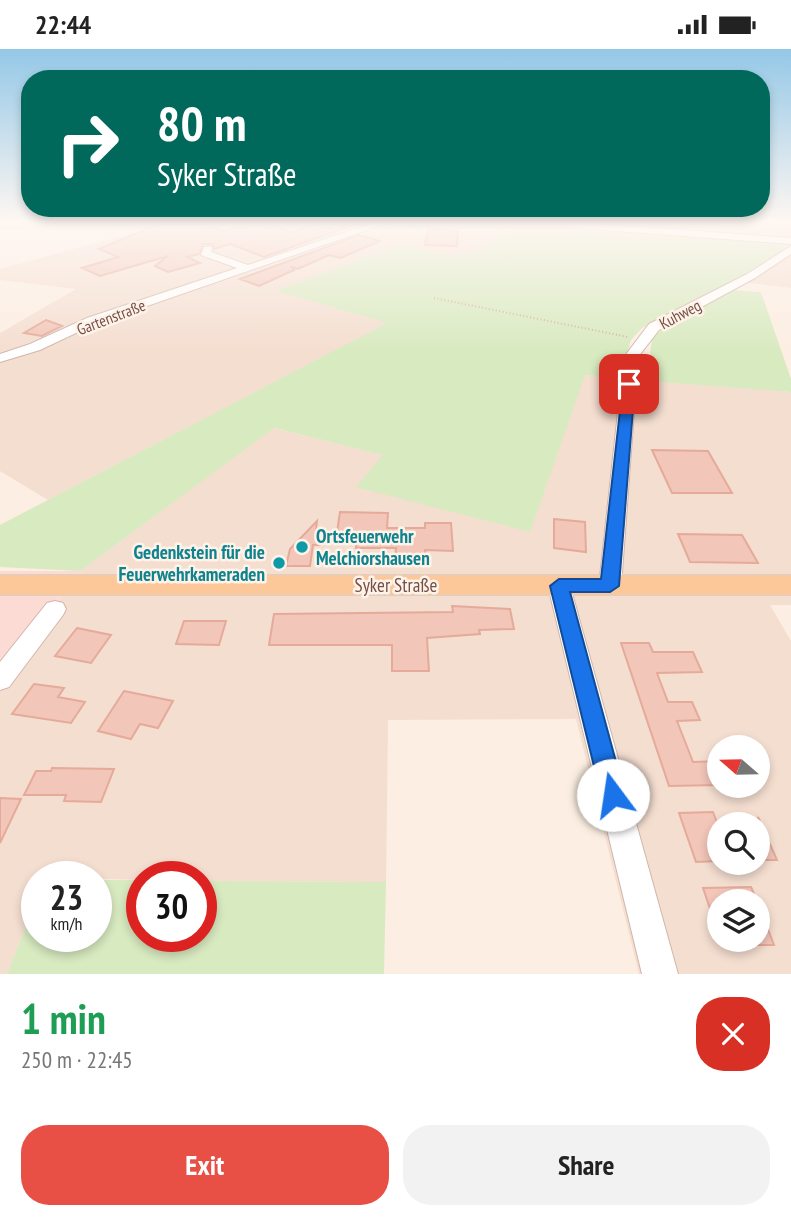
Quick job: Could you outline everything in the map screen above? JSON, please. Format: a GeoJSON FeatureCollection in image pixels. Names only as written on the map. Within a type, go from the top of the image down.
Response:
{"type":"FeatureCollection","features":[{"type":"Feature","properties":{"kind":"main road","name":"Syker Straße"},"geometry":{"type":"LineString","coordinates":[[0,585],[791,585]]}},
{"type":"Feature","properties":{"kind":"street"},"geometry":{"type":"LineString","coordinates":[[242,266],[250,269]]}},
{"type":"Feature","properties":{"kind":"street","name":"Gartenstraße"},"geometry":{"type":"LineString","coordinates":[[0,358],[35,347],[91,321],[258,266]]}},
{"type":"Feature","properties":{"kind":"street","name":"Kuhweg"},"geometry":{"type":"LineString","coordinates":[[610,586],[631,357],[642,339],[654,327],[766,266]]}},
{"type":"Feature","properties":{"kind":"street"},"geometry":{"type":"LineString","coordinates":[[559,586],[660,974]]}},
{"type":"Feature","properties":{"kind":"street"},"geometry":{"type":"LineString","coordinates":[[0,680],[55,609]]}},
{"type":"Feature","properties":{"kind":"path"},"geometry":{"type":"LineString","coordinates":[[433,298],[642,339]]}},
{"type":"Feature","properties":{"kind":"shaded area"},"geometry":{"type":"Polygon","coordinates":[[[10,266],[343,266],[278,291],[388,323],[48,500],[0,471],[0,333],[76,289],[0,280],[0,269],[10,266]]]}},
{"type":"Feature","properties":{"kind":"shaded area"},"geometry":{"type":"Polygon","coordinates":[[[757,266],[791,266],[791,288],[733,281],[757,266]]]}},
{"type":"Feature","properties":{"kind":"shaded area"},"geometry":{"type":"Polygon","coordinates":[[[585,375],[791,392],[791,605],[770,605],[791,641],[791,974],[639,974],[576,719],[388,720],[386,882],[217,881],[217,861],[126,861],[126,880],[112,879],[112,861],[21,861],[21,939],[7,974],[0,974],[0,678],[80,571],[273,428],[384,455],[357,487],[585,375]]]}},
{"type":"Feature","properties":{"kind":"shaded area"},"geometry":{"type":"Polygon","coordinates":[[[0,571],[80,571],[0,676],[0,571]]]}},
{"type":"Feature","properties":{"kind":"green space"},"geometry":{"type":"Polygon","coordinates":[[[342,266],[757,266],[642,328],[631,340],[620,378],[585,375],[530,532],[356,487],[383,455],[274,428],[80,571],[0,567],[0,525],[387,323],[276,291],[342,266]]]}},
{"type":"Feature","properties":{"kind":"green space"},"geometry":{"type":"Polygon","coordinates":[[[733,290],[761,292],[791,379],[791,392],[647,381],[652,338],[663,329],[733,290]]]}},
{"type":"Feature","properties":{"kind":"green space"},"geometry":{"type":"Polygon","coordinates":[[[112,880],[126,880],[126,952],[217,952],[217,881],[386,882],[384,974],[7,974],[21,939],[21,952],[112,952],[112,880]]]}},
{"type":"Feature","properties":{"kind":"building"},"geometry":{"type":"Polygon","coordinates":[[[88,266],[133,266],[100,276],[82,268],[88,266]]]}},
{"type":"Feature","properties":{"kind":"building"},"geometry":{"type":"Polygon","coordinates":[[[155,266],[189,266],[168,272],[155,266]]]}},
{"type":"Feature","properties":{"kind":"building"},"geometry":{"type":"Polygon","coordinates":[[[275,266],[304,266],[298,269],[292,267],[294,270],[259,286],[240,279],[275,266]]]}},
{"type":"Feature","properties":{"kind":"building"},"geometry":{"type":"Polygon","coordinates":[[[46,320],[62,326],[42,336],[24,333],[46,320]]]}},
{"type":"Feature","properties":{"kind":"building"},"geometry":{"type":"Polygon","coordinates":[[[652,450],[708,451],[732,493],[672,493],[652,450]]]}},
{"type":"Feature","properties":{"kind":"building"},"geometry":{"type":"Polygon","coordinates":[[[340,512],[388,513],[387,528],[425,528],[425,523],[451,523],[453,551],[425,550],[426,557],[395,557],[396,548],[356,548],[357,533],[337,532],[340,512]]]}},
{"type":"Feature","properties":{"kind":"building"},"geometry":{"type":"Polygon","coordinates":[[[554,519],[585,522],[586,552],[554,548],[554,519]]]}},
{"type":"Feature","properties":{"kind":"building","name":"Ortsfeuerwehr Melchiorshausen"},"geometry":{"type":"Polygon","coordinates":[[[317,521],[316,530],[323,530],[320,545],[313,545],[310,566],[286,566],[290,549],[317,521]]]}},
{"type":"Feature","properties":{"kind":"building"},"geometry":{"type":"Polygon","coordinates":[[[678,534],[742,535],[758,563],[690,562],[678,534]]]}},
{"type":"Feature","properties":{"kind":"building"},"geometry":{"type":"Polygon","coordinates":[[[452,606],[510,609],[514,629],[479,630],[480,634],[427,638],[429,671],[392,671],[392,645],[269,645],[274,614],[453,612],[452,606]]]}},
{"type":"Feature","properties":{"kind":"building"},"geometry":{"type":"Polygon","coordinates":[[[184,621],[226,621],[219,645],[176,644],[184,621]]]}},
{"type":"Feature","properties":{"kind":"building"},"geometry":{"type":"Polygon","coordinates":[[[77,628],[111,635],[91,663],[55,656],[77,628]]]}},
{"type":"Feature","properties":{"kind":"building"},"geometry":{"type":"Polygon","coordinates":[[[621,643],[649,643],[653,652],[693,652],[702,672],[657,673],[668,702],[692,702],[700,720],[677,721],[693,762],[707,761],[707,785],[669,786],[621,643]]]}},
{"type":"Feature","properties":{"kind":"building"},"geometry":{"type":"Polygon","coordinates":[[[34,684],[64,688],[58,697],[85,702],[71,723],[12,714],[34,684]]]}},
{"type":"Feature","properties":{"kind":"building"},"geometry":{"type":"Polygon","coordinates":[[[124,691],[173,701],[158,728],[140,724],[131,739],[98,731],[124,691]]]}},
{"type":"Feature","properties":{"kind":"building"},"geometry":{"type":"Polygon","coordinates":[[[52,768],[114,769],[101,802],[64,801],[66,795],[24,795],[36,771],[51,771],[52,768]]]}},
{"type":"Feature","properties":{"kind":"building"},"geometry":{"type":"Polygon","coordinates":[[[0,798],[21,799],[0,843],[0,798]]]}},
{"type":"Feature","properties":{"kind":"building"},"geometry":{"type":"Polygon","coordinates":[[[707,812],[707,862],[696,862],[679,813],[707,812]]]}},
{"type":"Feature","properties":{"kind":"building"},"geometry":{"type":"Polygon","coordinates":[[[770,844],[777,860],[770,860],[770,844]]]}},
{"type":"Feature","properties":{"kind":"building"},"geometry":{"type":"Polygon","coordinates":[[[703,888],[752,889],[707,889],[707,900],[703,888]]]}},
{"type":"Feature","properties":{"kind":"place","name":"Ortsfeuerwehr Melchiorshausen"},"geometry":{"type":"Point","coordinates":[302,547]}},
{"type":"Feature","properties":{"kind":"place","name":"Gedenkstein für die Feuerwehrkameraden"},"geometry":{"type":"Point","coordinates":[279,563]}},
{"type":"Feature","properties":{"kind":"route"},"geometry":{"type":"LineString","coordinates":[[613,795],[559,586],[610,586],[629,384]]}}]}
